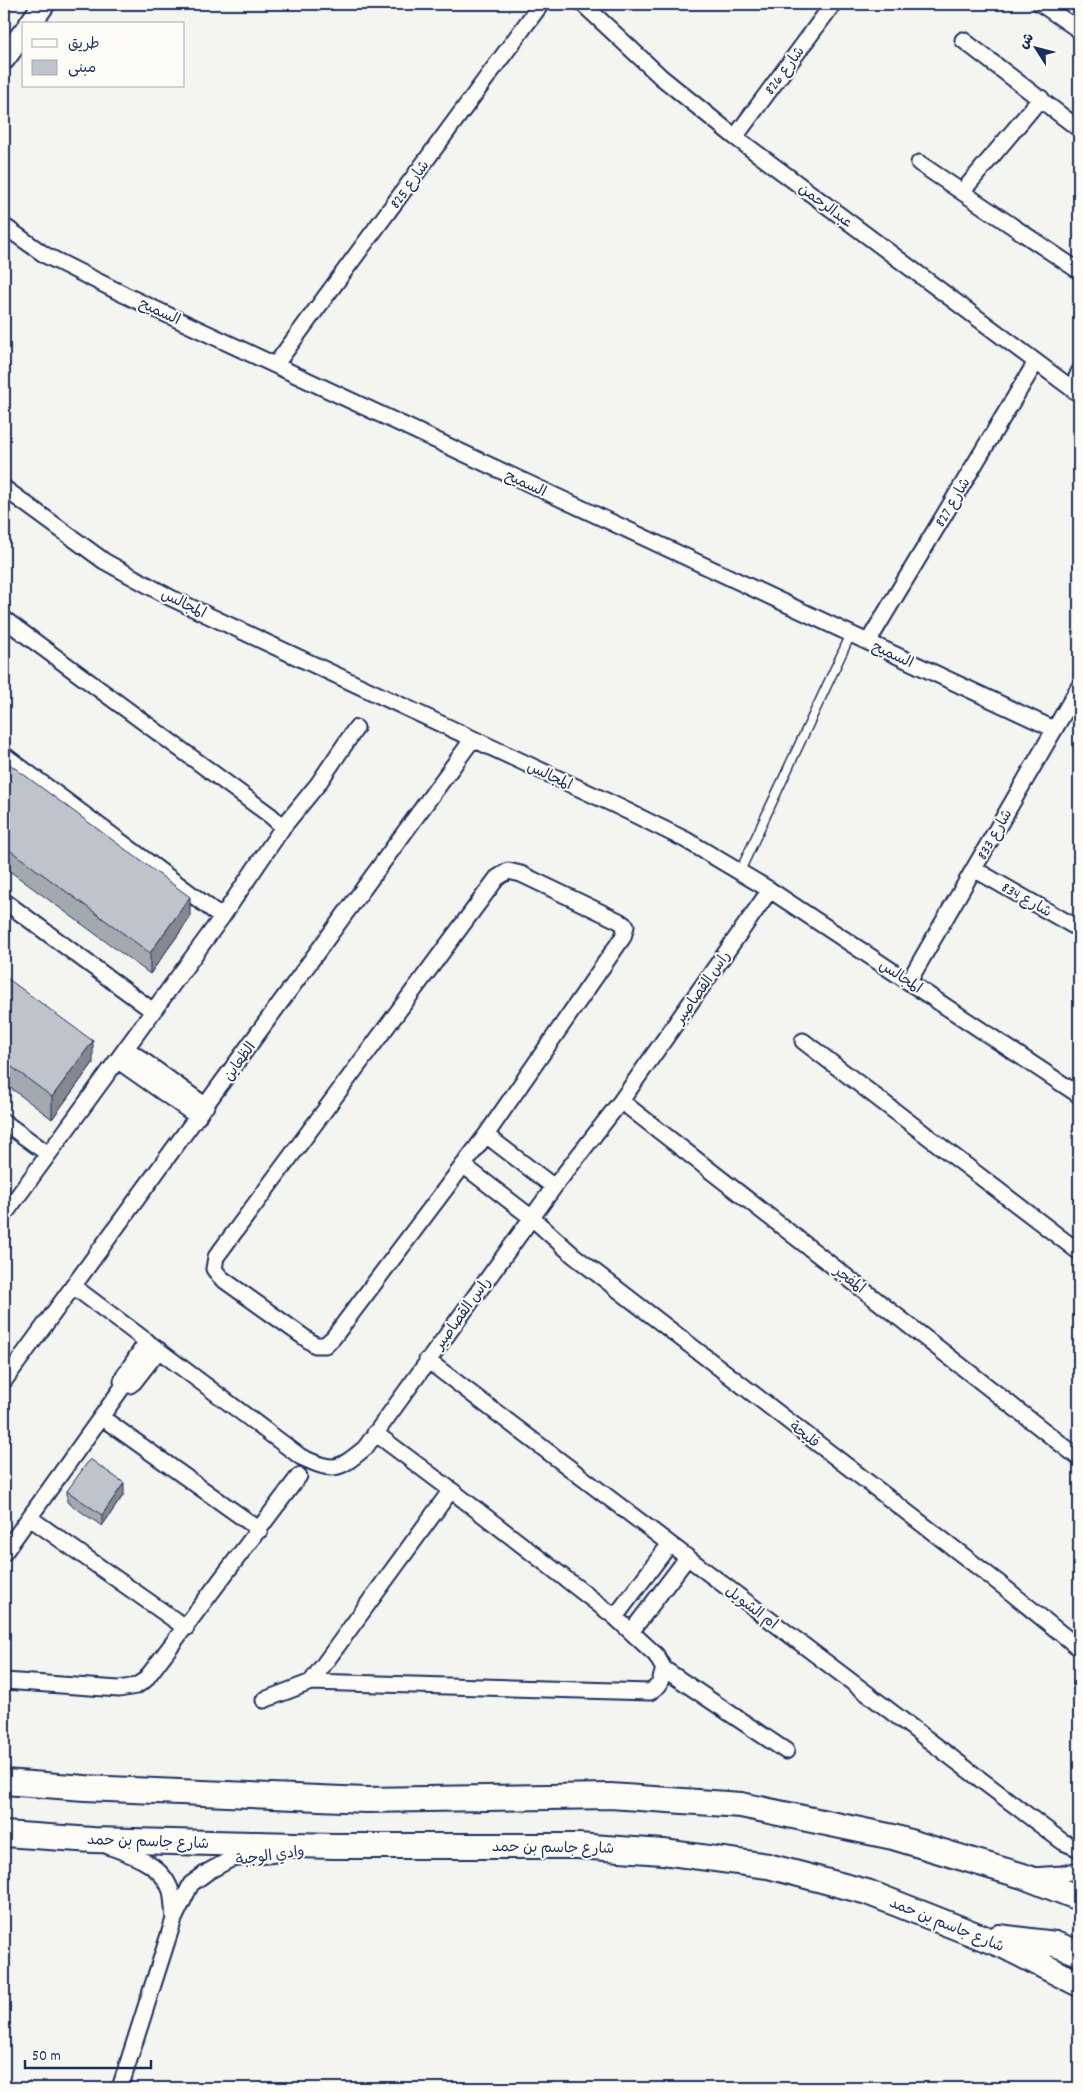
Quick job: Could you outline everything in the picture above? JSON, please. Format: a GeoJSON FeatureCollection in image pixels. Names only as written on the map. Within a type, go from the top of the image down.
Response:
{"type":"FeatureCollection","features":[{"type":"Feature","properties":{"kind":"main road"},"geometry":{"type":"LineString","coordinates":[[4,1782],[85,1788],[366,1800],[610,1796],[741,1805],[893,1837],[1023,1876],[1079,1898]]}},
{"type":"Feature","properties":{"kind":"main road","name":"شارع جاسم بن حمد"},"geometry":{"type":"LineString","coordinates":[[4,1834],[93,1840],[334,1846],[578,1846],[663,1852],[768,1866],[867,1892],[1004,1946],[1079,1984]]}},
{"type":"Feature","properties":{"kind":"main road"},"geometry":{"type":"LineString","coordinates":[[975,1935],[1055,1944],[1079,1953]]}},
{"type":"Feature","properties":{"kind":"street"},"geometry":{"type":"LineString","coordinates":[[31,22],[44,4]]}},
{"type":"Feature","properties":{"kind":"street","name":"شارع 825"},"geometry":{"type":"LineString","coordinates":[[276,364],[541,4]]}},
{"type":"Feature","properties":{"kind":"street","name":"عبدالرحمن"},"geometry":{"type":"LineString","coordinates":[[583,4],[661,77],[735,137],[1076,391]]}},
{"type":"Feature","properties":{"kind":"street","name":"شارع 826"},"geometry":{"type":"LineString","coordinates":[[735,137],[833,4]]}},
{"type":"Feature","properties":{"kind":"street"},"geometry":{"type":"LineString","coordinates":[[1041,4],[1079,30]]}},
{"type":"Feature","properties":{"kind":"street"},"geometry":{"type":"LineString","coordinates":[[4,59],[22,35]]}},
{"type":"Feature","properties":{"kind":"street"},"geometry":{"type":"LineString","coordinates":[[962,40],[1041,98],[1079,129]]}},
{"type":"Feature","properties":{"kind":"street"},"geometry":{"type":"LineString","coordinates":[[962,192],[1041,98]]}},
{"type":"Feature","properties":{"kind":"street"},"geometry":{"type":"LineString","coordinates":[[919,163],[1079,271]]}},
{"type":"Feature","properties":{"kind":"street","name":"السميح"},"geometry":{"type":"LineString","coordinates":[[4,226],[45,255],[67,267],[1054,729]]}},
{"type":"Feature","properties":{"kind":"street","name":"شارع 827"},"geometry":{"type":"LineString","coordinates":[[868,642],[1036,362]]}},
{"type":"Feature","properties":{"kind":"street"},"geometry":{"type":"LineString","coordinates":[[1076,391],[1079,372]]}},
{"type":"Feature","properties":{"kind":"street","name":"المجالس"},"geometry":{"type":"LineString","coordinates":[[4,488],[104,561],[132,578],[472,740],[624,809],[686,840],[770,890],[1079,1095]]}},
{"type":"Feature","properties":{"kind":"street"},"geometry":{"type":"LineString","coordinates":[[4,619],[263,810],[283,827]]}},
{"type":"Feature","properties":{"kind":"street","name":"شارع 833"},"geometry":{"type":"LineString","coordinates":[[909,981],[1079,687]]}},
{"type":"Feature","properties":{"kind":"street"},"geometry":{"type":"LineString","coordinates":[[4,1215],[222,917],[283,827],[318,784],[356,728]]}},
{"type":"Feature","properties":{"kind":"street","name":"الظعاين"},"geometry":{"type":"LineString","coordinates":[[4,1381],[472,740]]}},
{"type":"Feature","properties":{"kind":"street"},"geometry":{"type":"LineString","coordinates":[[4,756],[222,917]]}},
{"type":"Feature","properties":{"kind":"street","name":"شارع 834"},"geometry":{"type":"LineString","coordinates":[[974,869],[1079,928]]}},
{"type":"Feature","properties":{"kind":"street"},"geometry":{"type":"LineString","coordinates":[[514,871],[619,921],[626,926],[626,930],[618,945],[486,1135],[463,1165],[326,1345],[315,1345],[221,1278],[214,1269],[216,1257],[497,878],[502,873],[514,871]]}},
{"type":"Feature","properties":{"kind":"street","name":"راس القصاصير"},"geometry":{"type":"LineString","coordinates":[[73,1286],[301,1457],[324,1468],[338,1467],[349,1461],[364,1448],[554,1187],[621,1101],[770,890]]}},
{"type":"Feature","properties":{"kind":"street"},"geometry":{"type":"LineString","coordinates":[[4,901],[153,1010]]}},
{"type":"Feature","properties":{"kind":"street"},"geometry":{"type":"LineString","coordinates":[[803,1041],[1079,1252]]}},
{"type":"Feature","properties":{"kind":"street"},"geometry":{"type":"LineString","coordinates":[[121,1054],[202,1112]]}},
{"type":"Feature","properties":{"kind":"street","name":"المفجر"},"geometry":{"type":"LineString","coordinates":[[621,1101],[1079,1458]]}},
{"type":"Feature","properties":{"kind":"street"},"geometry":{"type":"LineString","coordinates":[[4,1122],[48,1154]]}},
{"type":"Feature","properties":{"kind":"street"},"geometry":{"type":"LineString","coordinates":[[486,1135],[554,1187]]}},
{"type":"Feature","properties":{"kind":"street","name":"فليحة"},"geometry":{"type":"LineString","coordinates":[[463,1165],[532,1218],[573,1255],[1004,1587],[1079,1648]]}},
{"type":"Feature","properties":{"kind":"street"},"geometry":{"type":"LineString","coordinates":[[4,1553],[124,1385],[122,1381],[124,1376],[153,1346]]}},
{"type":"Feature","properties":{"kind":"street","name":"ام الشويل"},"geometry":{"type":"LineString","coordinates":[[427,1360],[1063,1842],[1079,1849]]}},
{"type":"Feature","properties":{"kind":"street"},"geometry":{"type":"LineString","coordinates":[[102,1417],[260,1530]]}},
{"type":"Feature","properties":{"kind":"street"},"geometry":{"type":"LineString","coordinates":[[375,1433],[615,1618],[656,1655],[664,1669],[786,1751]]}},
{"type":"Feature","properties":{"kind":"street"},"geometry":{"type":"LineString","coordinates":[[4,1681],[126,1689],[136,1686],[145,1680],[299,1476]]}},
{"type":"Feature","properties":{"kind":"street"},"geometry":{"type":"LineString","coordinates":[[311,1682],[451,1490]]}},
{"type":"Feature","properties":{"kind":"street"},"geometry":{"type":"LineString","coordinates":[[30,1518],[186,1628]]}},
{"type":"Feature","properties":{"kind":"street"},"geometry":{"type":"LineString","coordinates":[[615,1618],[669,1545]]}},
{"type":"Feature","properties":{"kind":"street"},"geometry":{"type":"LineString","coordinates":[[631,1632],[687,1558]]}},
{"type":"Feature","properties":{"kind":"street"},"geometry":{"type":"LineString","coordinates":[[264,1700],[311,1682],[650,1692],[659,1685],[664,1669]]}},
{"type":"Feature","properties":{"kind":"street","name":"وادي الوجبة"},"geometry":{"type":"LineString","coordinates":[[93,1840],[137,1856],[156,1868],[171,1890],[174,1919]]}},
{"type":"Feature","properties":{"kind":"street","name":"وادي الوجبة"},"geometry":{"type":"LineString","coordinates":[[120,2088],[174,1919],[191,1884],[231,1859],[334,1846]]}},
{"type":"Feature","properties":{"kind":"street"},"geometry":{"type":"LineString","coordinates":[[1023,1876],[1062,1874],[1079,1870]]}},
{"type":"Feature","properties":{"kind":"lane"},"geometry":{"type":"LineString","coordinates":[[740,871],[851,634]]}},
{"type":"Feature","properties":{"kind":"building"},"geometry":{"type":"Polygon","coordinates":[[[4,760],[190,897],[150,953],[4,846],[4,760]]]}},
{"type":"Feature","properties":{"kind":"building"},"geometry":{"type":"Polygon","coordinates":[[[4,976],[93,1041],[52,1097],[4,1061],[4,976]]]}},
{"type":"Feature","properties":{"kind":"building"},"geometry":{"type":"Polygon","coordinates":[[[90,1459],[124,1483],[102,1515],[67,1491],[90,1459]]]}}]}
